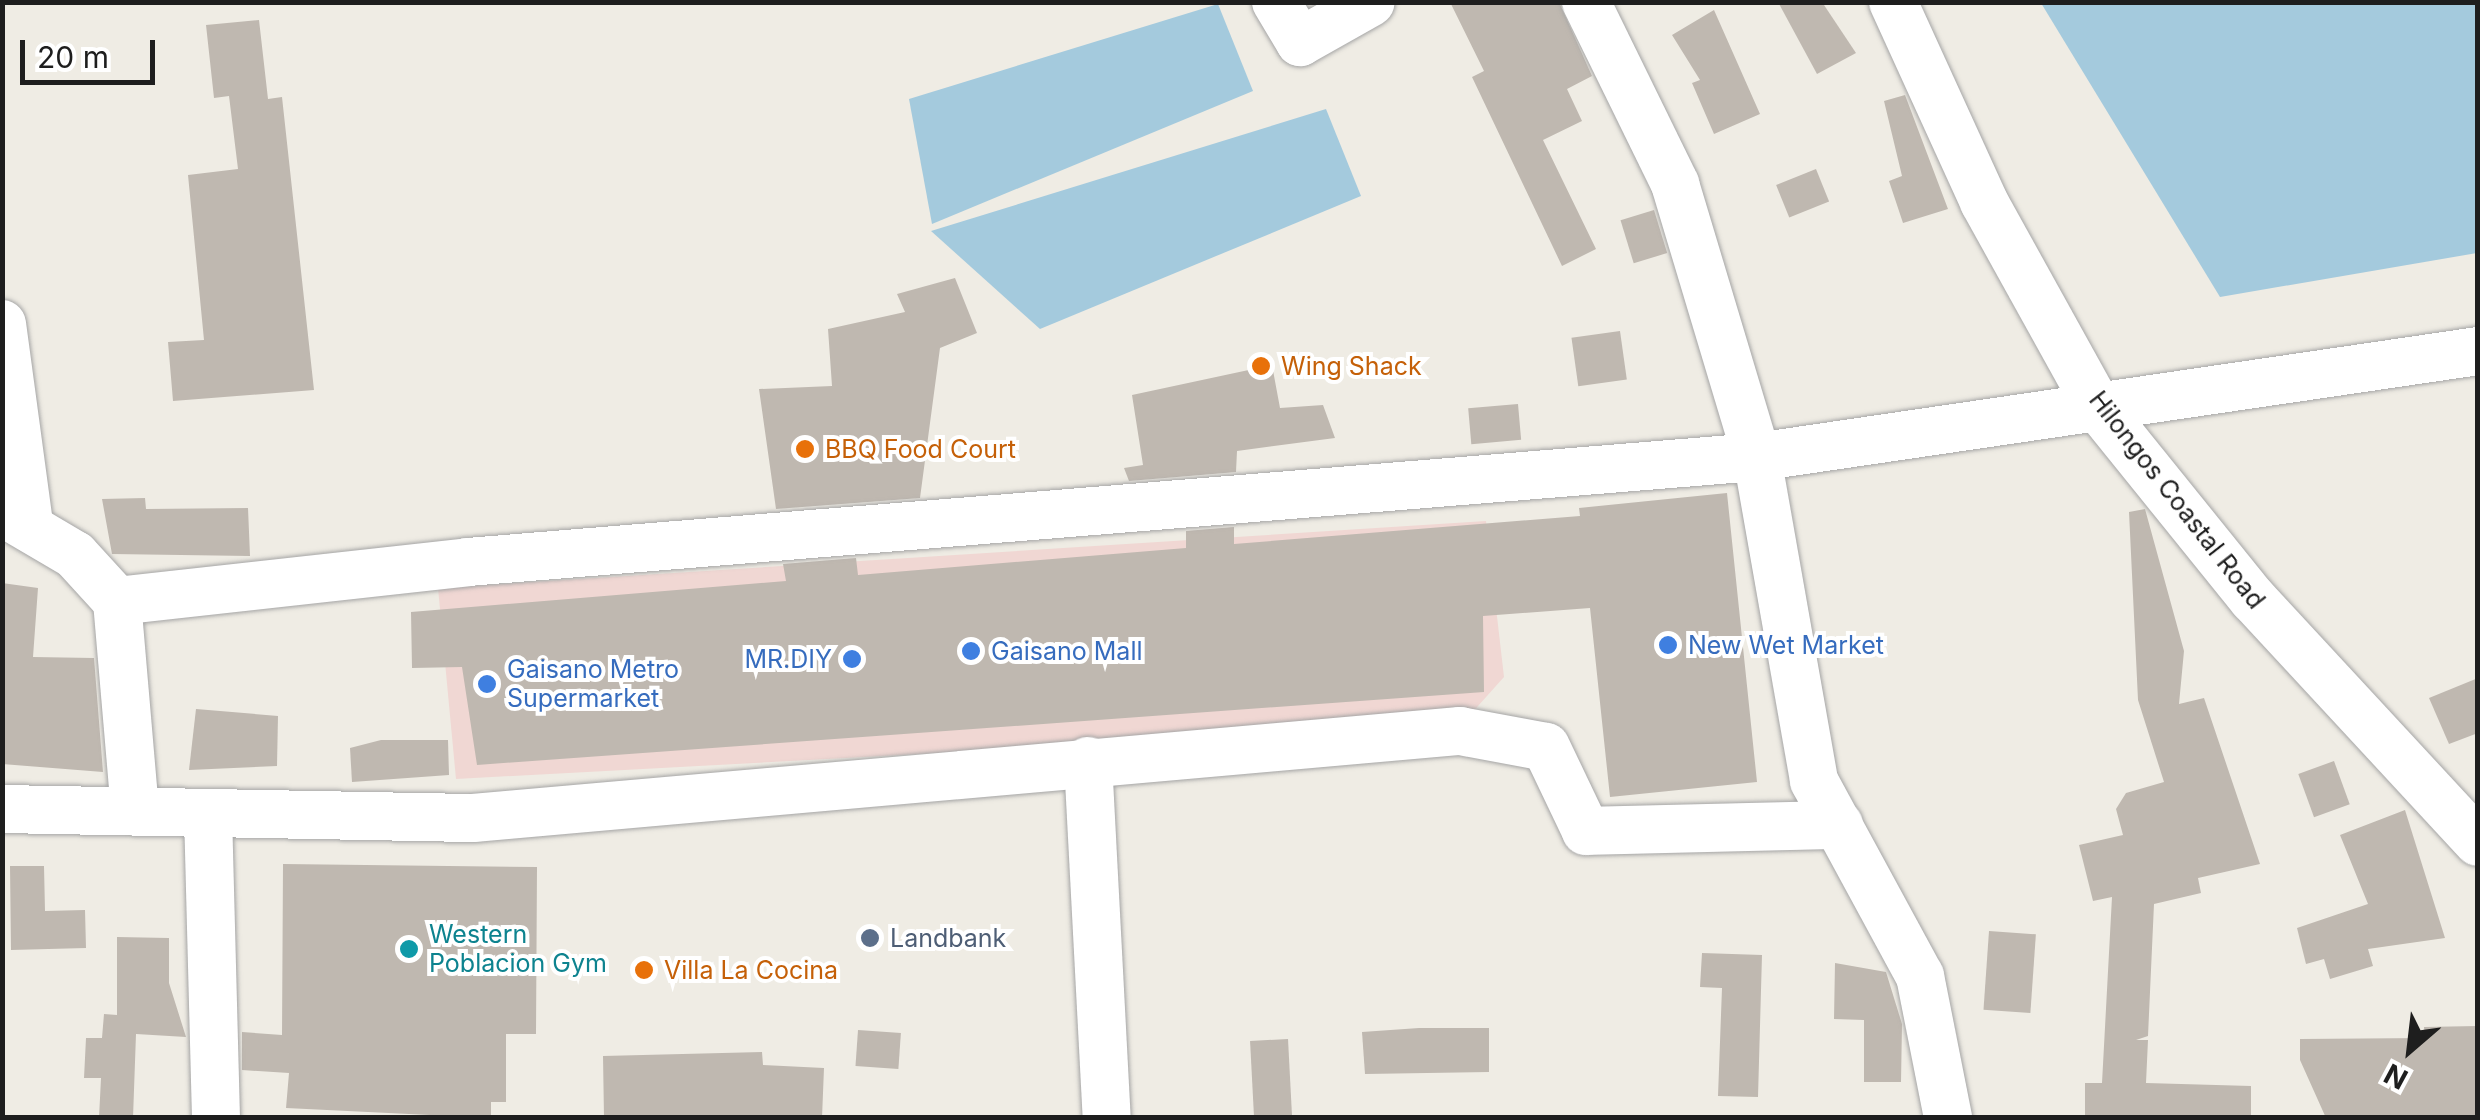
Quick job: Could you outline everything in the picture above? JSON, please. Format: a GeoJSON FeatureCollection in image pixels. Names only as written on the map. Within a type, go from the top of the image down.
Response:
{"type":"FeatureCollection","features":[{"type":"Feature","properties":{"kind":"street"},"geometry":{"type":"LineString","coordinates":[[1276,2],[1300,42],[1371,2]]}},
{"type":"Feature","properties":{"kind":"street"},"geometry":{"type":"LineString","coordinates":[[1586,2],[1675,184],[1756,457],[1814,781],[1920,976],[1948,1118]]}},
{"type":"Feature","properties":{"kind":"street","name":"Hilongos Coastal Road"},"geometry":{"type":"LineString","coordinates":[[1893,2],[1984,202],[2097,406],[2253,599],[2478,842]]}},
{"type":"Feature","properties":{"kind":"street"},"geometry":{"type":"LineString","coordinates":[[2,324],[16,518],[117,601],[136,811]]}},
{"type":"Feature","properties":{"kind":"street"},"geometry":{"type":"LineString","coordinates":[[117,601],[468,562],[1756,457],[2478,351]]}},
{"type":"Feature","properties":{"kind":"street"},"geometry":{"type":"LineString","coordinates":[[2,809],[473,818],[1460,731],[1546,746],[1586,831],[1839,825]]}},
{"type":"Feature","properties":{"kind":"street"},"geometry":{"type":"LineString","coordinates":[[1088,761],[1106,1118]]}},
{"type":"Feature","properties":{"kind":"street"},"geometry":{"type":"LineString","coordinates":[[208,813],[216,1118]]}},
{"type":"Feature","properties":{"kind":"shaded area","name":"Gaisano Mall"},"geometry":{"type":"Polygon","coordinates":[[[1486,521],[1504,677],[1461,725],[456,779],[438,588],[1486,521]]]}},
{"type":"Feature","properties":{"kind":"water"},"geometry":{"type":"Polygon","coordinates":[[[2041,3],[2477,3],[2477,253],[2220,297],[2041,3]]]}},
{"type":"Feature","properties":{"kind":"water"},"geometry":{"type":"Polygon","coordinates":[[[1218,4],[1253,91],[932,224],[909,99],[1218,4]]]}},
{"type":"Feature","properties":{"kind":"water"},"geometry":{"type":"Polygon","coordinates":[[[1326,109],[1361,196],[1040,329],[931,231],[1326,109]]]}},
{"type":"Feature","properties":{"kind":"building"},"geometry":{"type":"Polygon","coordinates":[[[1450,2],[1559,2],[1592,76],[1567,89],[1582,121],[1543,140],[1596,249],[1562,266],[1472,77],[1484,71],[1450,2]]]}},
{"type":"Feature","properties":{"kind":"building"},"geometry":{"type":"Polygon","coordinates":[[[1778,2],[1822,2],[1856,53],[1817,74],[1778,2]]]}},
{"type":"Feature","properties":{"kind":"building"},"geometry":{"type":"Polygon","coordinates":[[[1714,10],[1760,114],[1714,134],[1692,83],[1700,80],[1672,35],[1714,10]]]}},
{"type":"Feature","properties":{"kind":"building"},"geometry":{"type":"Polygon","coordinates":[[[259,20],[268,99],[282,97],[314,390],[173,401],[168,342],[204,340],[188,175],[238,169],[229,96],[214,98],[206,25],[259,20]]]}},
{"type":"Feature","properties":{"kind":"building"},"geometry":{"type":"Polygon","coordinates":[[[1905,95],[1948,209],[1903,223],[1889,181],[1902,176],[1884,101],[1905,95]]]}},
{"type":"Feature","properties":{"kind":"building"},"geometry":{"type":"Polygon","coordinates":[[[1816,169],[1829,201],[1789,218],[1776,185],[1816,169]]]}},
{"type":"Feature","properties":{"kind":"building"},"geometry":{"type":"Polygon","coordinates":[[[1654,210],[1667,253],[1634,263],[1621,220],[1654,210]]]}},
{"type":"Feature","properties":{"kind":"building"},"geometry":{"type":"Polygon","coordinates":[[[955,278],[977,333],[940,348],[920,498],[776,509],[759,389],[832,386],[828,329],[905,312],[897,294],[955,278]]]}},
{"type":"Feature","properties":{"kind":"building"},"geometry":{"type":"Polygon","coordinates":[[[1620,331],[1627,380],[1578,386],[1571,338],[1620,331]]]}},
{"type":"Feature","properties":{"kind":"building"},"geometry":{"type":"Polygon","coordinates":[[[1272,365],[1280,408],[1323,405],[1335,438],[1237,451],[1236,472],[1129,481],[1124,468],[1143,465],[1132,395],[1272,365]]]}},
{"type":"Feature","properties":{"kind":"building"},"geometry":{"type":"Polygon","coordinates":[[[1518,404],[1521,440],[1471,444],[1468,408],[1518,404]]]}},
{"type":"Feature","properties":{"kind":"building","name":"Gaisano Mall"},"geometry":{"type":"Polygon","coordinates":[[[1727,493],[1757,782],[1610,797],[1590,608],[1483,616],[1484,692],[477,765],[462,667],[412,668],[411,612],[786,581],[783,564],[856,558],[858,575],[1186,548],[1186,531],[1234,527],[1234,544],[1580,516],[1579,508],[1727,493]]]}},
{"type":"Feature","properties":{"kind":"building"},"geometry":{"type":"Polygon","coordinates":[[[145,498],[146,509],[248,508],[250,556],[112,554],[102,499],[145,498]]]}},
{"type":"Feature","properties":{"kind":"building"},"geometry":{"type":"Polygon","coordinates":[[[2145,509],[2184,651],[2179,704],[2204,698],[2260,864],[2198,878],[2201,893],[2154,904],[2148,1036],[2136,1040],[2148,1040],[2146,1083],[2251,1086],[2251,1118],[2085,1118],[2085,1083],[2102,1083],[2112,897],[2093,901],[2079,845],[2123,835],[2116,809],[2126,793],[2164,782],[2138,700],[2129,512],[2145,509]]]}},
{"type":"Feature","properties":{"kind":"building"},"geometry":{"type":"Polygon","coordinates":[[[2,583],[38,588],[33,657],[94,658],[103,772],[2,764],[2,583]]]}},
{"type":"Feature","properties":{"kind":"building"},"geometry":{"type":"Polygon","coordinates":[[[2478,678],[2478,733],[2449,744],[2429,698],[2478,678]]]}},
{"type":"Feature","properties":{"kind":"building"},"geometry":{"type":"Polygon","coordinates":[[[196,709],[278,716],[277,766],[189,770],[196,709]]]}},
{"type":"Feature","properties":{"kind":"building"},"geometry":{"type":"Polygon","coordinates":[[[381,740],[448,740],[449,775],[352,782],[350,748],[381,740]]]}},
{"type":"Feature","properties":{"kind":"building"},"geometry":{"type":"Polygon","coordinates":[[[2334,761],[2350,804],[2314,817],[2298,774],[2334,761]]]}},
{"type":"Feature","properties":{"kind":"building"},"geometry":{"type":"Polygon","coordinates":[[[2405,810],[2445,938],[2368,949],[2373,966],[2330,979],[2324,959],[2306,964],[2297,928],[2368,904],[2340,835],[2405,810]]]}},
{"type":"Feature","properties":{"kind":"building","name":"Western Poblacion Gym"},"geometry":{"type":"Polygon","coordinates":[[[283,864],[537,867],[536,1034],[506,1034],[506,1102],[491,1102],[491,1118],[286,1108],[289,1073],[242,1070],[242,1032],[282,1035],[283,864]]]}},
{"type":"Feature","properties":{"kind":"building"},"geometry":{"type":"Polygon","coordinates":[[[10,866],[44,866],[45,911],[85,910],[86,948],[11,950],[10,866]]]}},
{"type":"Feature","properties":{"kind":"building"},"geometry":{"type":"Polygon","coordinates":[[[1989,931],[2036,934],[2030,1013],[1983,1010],[1989,931]]]}},
{"type":"Feature","properties":{"kind":"building"},"geometry":{"type":"Polygon","coordinates":[[[117,937],[169,938],[169,983],[186,1037],[136,1034],[133,1118],[99,1118],[101,1078],[84,1078],[86,1038],[102,1038],[104,1014],[117,1015],[117,937]]]}},
{"type":"Feature","properties":{"kind":"building"},"geometry":{"type":"Polygon","coordinates":[[[1702,953],[1762,955],[1758,1097],[1718,1096],[1722,988],[1700,987],[1702,953]]]}},
{"type":"Feature","properties":{"kind":"building"},"geometry":{"type":"Polygon","coordinates":[[[1835,963],[1886,972],[1902,1024],[1901,1082],[1864,1082],[1864,1020],[1834,1019],[1835,963]]]}},
{"type":"Feature","properties":{"kind":"building"},"geometry":{"type":"Polygon","coordinates":[[[2478,1026],[2478,1118],[2326,1118],[2300,1060],[2300,1039],[2425,1038],[2424,1027],[2478,1026]]]}},
{"type":"Feature","properties":{"kind":"building"},"geometry":{"type":"Polygon","coordinates":[[[1489,1028],[1489,1072],[1365,1074],[1362,1032],[1489,1028]]]}},
{"type":"Feature","properties":{"kind":"building"},"geometry":{"type":"Polygon","coordinates":[[[858,1030],[901,1033],[898,1069],[855,1066],[858,1030]]]}},
{"type":"Feature","properties":{"kind":"building"},"geometry":{"type":"Polygon","coordinates":[[[1288,1039],[1292,1118],[1254,1118],[1250,1041],[1288,1039]]]}},
{"type":"Feature","properties":{"kind":"building"},"geometry":{"type":"Polygon","coordinates":[[[762,1052],[763,1065],[824,1068],[822,1118],[604,1118],[603,1056],[762,1052]]]}},
{"type":"Feature","properties":{"kind":"place","name":"Wing Shack"},"geometry":{"type":"Point","coordinates":[1261,366]}},
{"type":"Feature","properties":{"kind":"place","name":"BBQ Food Court"},"geometry":{"type":"Point","coordinates":[805,449]}},
{"type":"Feature","properties":{"kind":"place","name":"New Wet Market"},"geometry":{"type":"Point","coordinates":[1668,645]}},
{"type":"Feature","properties":{"kind":"place","name":"Gaisano Mall"},"geometry":{"type":"Point","coordinates":[971,651]}},
{"type":"Feature","properties":{"kind":"place","name":"MR.DIY"},"geometry":{"type":"Point","coordinates":[852,659]}},
{"type":"Feature","properties":{"kind":"place","name":"Gaisano Metro Supermarket"},"geometry":{"type":"Point","coordinates":[487,684]}},
{"type":"Feature","properties":{"kind":"place","name":"Landbank"},"geometry":{"type":"Point","coordinates":[870,938]}},
{"type":"Feature","properties":{"kind":"place","name":"Western Poblacion Gym"},"geometry":{"type":"Point","coordinates":[409,949]}},
{"type":"Feature","properties":{"kind":"place","name":"Villa La Cocina"},"geometry":{"type":"Point","coordinates":[644,970]}}]}
